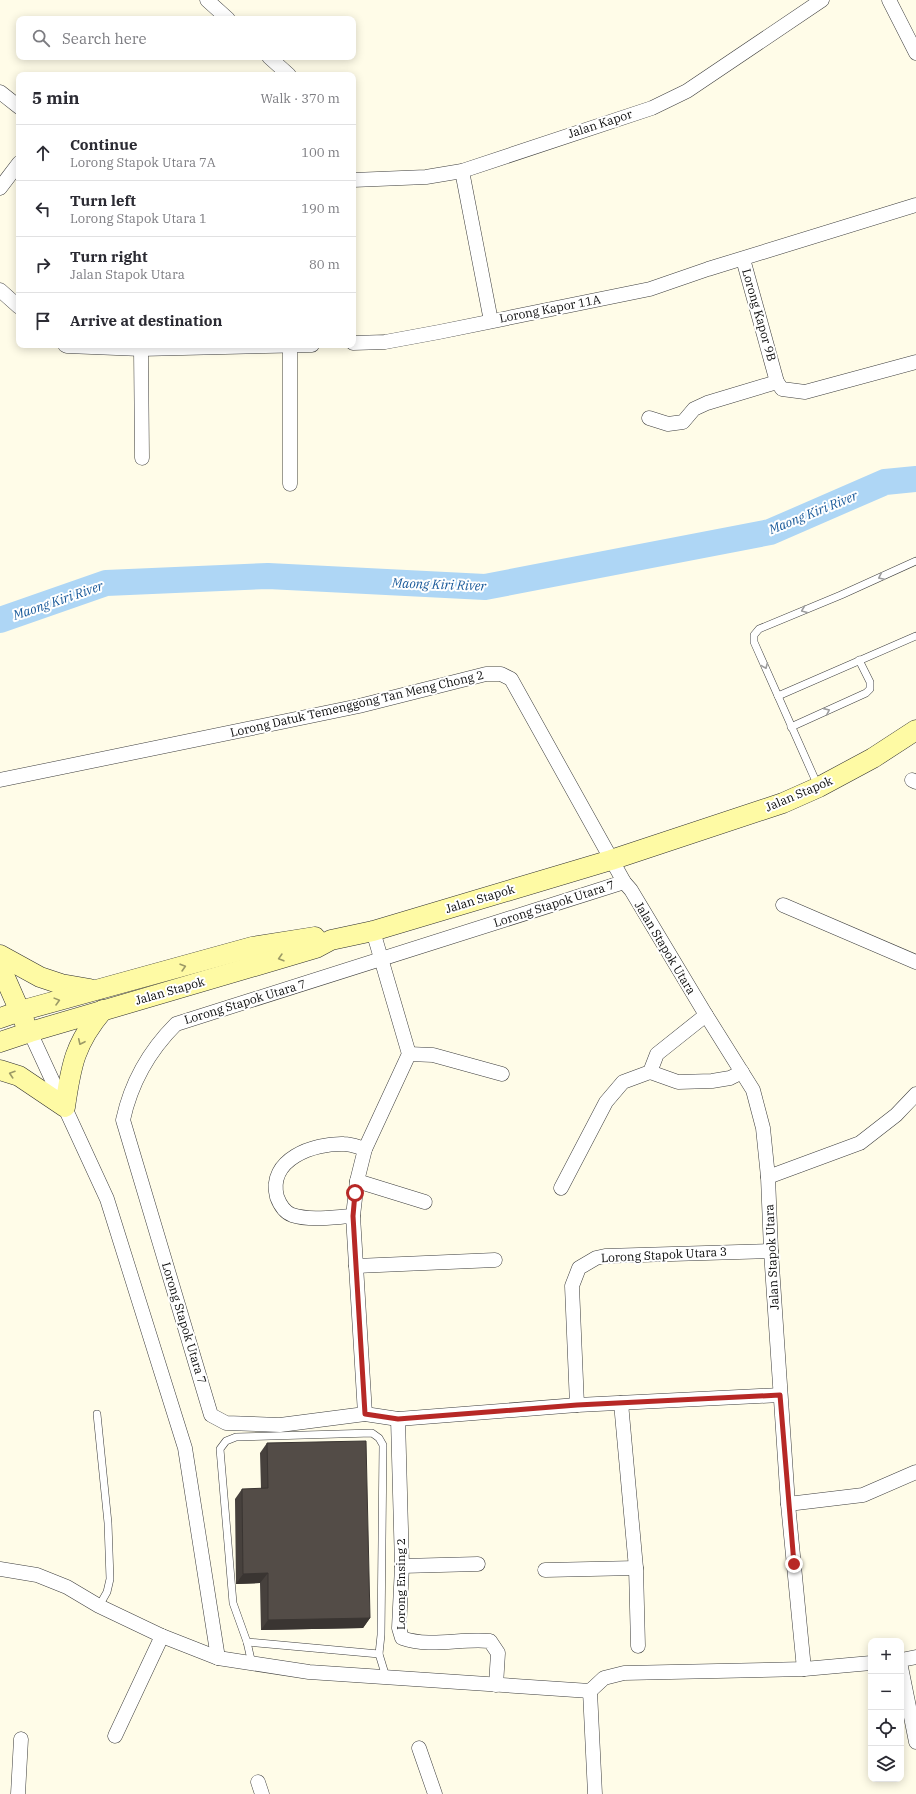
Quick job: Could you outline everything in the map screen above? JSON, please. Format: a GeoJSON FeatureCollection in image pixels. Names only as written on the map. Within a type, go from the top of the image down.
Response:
{"type":"FeatureCollection","features":[{"type":"Feature","properties":{"kind":"main road","name":"Jalan Stapok"},"geometry":{"type":"LineString","coordinates":[[0,1042],[103,1010],[316,948],[331,940],[373,931],[611,860],[783,803],[818,787],[873,758],[916,730]]}},
{"type":"Feature","properties":{"kind":"main road"},"geometry":{"type":"LineString","coordinates":[[0,1018],[20,1011],[252,947],[312,937],[331,940]]}},
{"type":"Feature","properties":{"kind":"main road"},"geometry":{"type":"LineString","coordinates":[[0,955],[40,978],[61,984],[96,990],[115,986]]}},
{"type":"Feature","properties":{"kind":"main road"},"geometry":{"type":"LineString","coordinates":[[0,966],[30,1032]]}},
{"type":"Feature","properties":{"kind":"main road"},"geometry":{"type":"LineString","coordinates":[[0,1070],[19,1076],[65,1107],[69,1075],[75,1054],[88,1028],[103,1010]]}},
{"type":"Feature","properties":{"kind":"street"},"geometry":{"type":"LineString","coordinates":[[207,0],[225,16]]}},
{"type":"Feature","properties":{"kind":"street","name":"Jalan Kapor"},"geometry":{"type":"LineString","coordinates":[[356,180],[426,177],[462,171],[652,108],[687,91],[822,0]]}},
{"type":"Feature","properties":{"kind":"street"},"geometry":{"type":"LineString","coordinates":[[889,0],[916,53]]}},
{"type":"Feature","properties":{"kind":"street"},"geometry":{"type":"LineString","coordinates":[[272,60],[286,72]]}},
{"type":"Feature","properties":{"kind":"street"},"geometry":{"type":"LineString","coordinates":[[0,92],[16,105]]}},
{"type":"Feature","properties":{"kind":"street"},"geometry":{"type":"LineString","coordinates":[[0,188],[16,167]]}},
{"type":"Feature","properties":{"kind":"street"},"geometry":{"type":"LineString","coordinates":[[462,171],[491,321]]}},
{"type":"Feature","properties":{"kind":"street","name":"Lorong Kapor 9B"},"geometry":{"type":"LineString","coordinates":[[778,382],[743,259],[916,204]]}},
{"type":"Feature","properties":{"kind":"street","name":"Lorong Kapor 11A"},"geometry":{"type":"LineString","coordinates":[[356,343],[385,342],[440,332],[650,289],[708,269],[743,259]]}},
{"type":"Feature","properties":{"kind":"street"},"geometry":{"type":"LineString","coordinates":[[0,290],[16,304]]}},
{"type":"Feature","properties":{"kind":"street"},"geometry":{"type":"LineString","coordinates":[[116,348],[191,348]]}},
{"type":"Feature","properties":{"kind":"street"},"geometry":{"type":"LineString","coordinates":[[290,348],[290,484]]}},
{"type":"Feature","properties":{"kind":"street"},"geometry":{"type":"LineString","coordinates":[[141,349],[142,458]]}},
{"type":"Feature","properties":{"kind":"street"},"geometry":{"type":"LineString","coordinates":[[649,418],[668,424],[683,422],[694,409],[707,403],[778,382],[782,389],[805,392],[916,362]]}},
{"type":"Feature","properties":{"kind":"street","name":"Lorong Datuk Temenggong Tan Meng Chong 2"},"geometry":{"type":"LineString","coordinates":[[0,780],[359,706],[486,674],[501,674],[511,679],[624,882]]}},
{"type":"Feature","properties":{"kind":"street","name":"Lorong Stapok Utara 7"},"geometry":{"type":"LineString","coordinates":[[365,1414],[280,1425],[226,1423],[211,1415],[123,1120],[138,1075],[148,1057],[163,1037],[176,1024],[624,882]]}},
{"type":"Feature","properties":{"kind":"street","name":"Jalan Stapok Utara"},"geometry":{"type":"LineString","coordinates":[[624,882],[631,890],[753,1090],[763,1128],[768,1177],[771,1251],[788,1504],[804,1669]]}},
{"type":"Feature","properties":{"kind":"street"},"geometry":{"type":"LineString","coordinates":[[783,905],[916,962]]}},
{"type":"Feature","properties":{"kind":"street"},"geometry":{"type":"LineString","coordinates":[[373,931],[409,1054],[365,1149],[357,1181],[353,1216],[365,1414],[398,1419],[577,1405],[780,1395]]}},
{"type":"Feature","properties":{"kind":"street"},"geometry":{"type":"LineString","coordinates":[[650,1072],[657,1054],[706,1015]]}},
{"type":"Feature","properties":{"kind":"street"},"geometry":{"type":"LineString","coordinates":[[30,1032],[106,1199],[185,1448],[218,1658]]}},
{"type":"Feature","properties":{"kind":"street"},"geometry":{"type":"LineString","coordinates":[[409,1054],[433,1055],[502,1074]]}},
{"type":"Feature","properties":{"kind":"street"},"geometry":{"type":"LineString","coordinates":[[561,1188],[590,1132],[611,1096],[623,1082],[650,1072],[678,1082],[712,1081],[730,1078],[742,1072]]}},
{"type":"Feature","properties":{"kind":"street"},"geometry":{"type":"LineString","coordinates":[[768,1177],[860,1143],[896,1115],[916,1094]]}},
{"type":"Feature","properties":{"kind":"street"},"geometry":{"type":"LineString","coordinates":[[353,1216],[307,1218],[291,1214],[280,1205],[275,1187],[279,1171],[296,1154],[335,1144],[346,1144],[365,1149]]}},
{"type":"Feature","properties":{"kind":"street"},"geometry":{"type":"LineString","coordinates":[[357,1181],[425,1202]]}},
{"type":"Feature","properties":{"kind":"street","name":"Lorong Stapok Utara 3"},"geometry":{"type":"LineString","coordinates":[[577,1405],[572,1286],[579,1268],[596,1258],[605,1256],[771,1251]]}},
{"type":"Feature","properties":{"kind":"street"},"geometry":{"type":"LineString","coordinates":[[356,1266],[495,1260]]}},
{"type":"Feature","properties":{"kind":"street"},"geometry":{"type":"LineString","coordinates":[[621,1403],[636,1568],[638,1646]]}},
{"type":"Feature","properties":{"kind":"street","name":"Lorong Ensing 2"},"geometry":{"type":"LineString","coordinates":[[398,1419],[402,1566],[399,1628],[402,1638],[415,1642],[441,1643],[472,1640],[490,1642],[498,1653],[496,1685]]}},
{"type":"Feature","properties":{"kind":"street"},"geometry":{"type":"LineString","coordinates":[[788,1504],[863,1494],[916,1472]]}},
{"type":"Feature","properties":{"kind":"street"},"geometry":{"type":"LineString","coordinates":[[402,1566],[478,1564]]}},
{"type":"Feature","properties":{"kind":"street"},"geometry":{"type":"LineString","coordinates":[[545,1570],[636,1568]]}},
{"type":"Feature","properties":{"kind":"street"},"geometry":{"type":"LineString","coordinates":[[0,1569],[37,1575],[67,1587],[98,1606],[162,1636],[218,1658],[309,1672],[590,1691],[604,1678],[624,1673],[804,1669],[868,1663]]}},
{"type":"Feature","properties":{"kind":"street"},"geometry":{"type":"LineString","coordinates":[[115,1736],[162,1636]]}},
{"type":"Feature","properties":{"kind":"street"},"geometry":{"type":"LineString","coordinates":[[904,1659],[916,1657]]}},
{"type":"Feature","properties":{"kind":"street"},"geometry":{"type":"LineString","coordinates":[[902,1674],[916,1742]]}},
{"type":"Feature","properties":{"kind":"street"},"geometry":{"type":"LineString","coordinates":[[590,1691],[595,1794]]}},
{"type":"Feature","properties":{"kind":"street"},"geometry":{"type":"LineString","coordinates":[[18,1794],[21,1739]]}},
{"type":"Feature","properties":{"kind":"street"},"geometry":{"type":"LineString","coordinates":[[419,1748],[435,1794]]}},
{"type":"Feature","properties":{"kind":"lane"},"geometry":{"type":"LineString","coordinates":[[818,787],[754,642],[754,635],[759,629],[841,595],[916,561]]}},
{"type":"Feature","properties":{"kind":"lane"},"geometry":{"type":"LineString","coordinates":[[778,696],[916,636]]}},
{"type":"Feature","properties":{"kind":"lane"},"geometry":{"type":"LineString","coordinates":[[791,727],[866,693],[870,689],[870,682],[859,660]]}},
{"type":"Feature","properties":{"kind":"lane"},"geometry":{"type":"LineString","coordinates":[[97,1414],[108,1523],[110,1579],[107,1592],[98,1606]]}},
{"type":"Feature","properties":{"kind":"lane"},"geometry":{"type":"LineString","coordinates":[[252,1664],[247,1642],[233,1603],[220,1449],[226,1441],[236,1437],[372,1433],[380,1438],[383,1445],[380,1654],[386,1677]]}},
{"type":"Feature","properties":{"kind":"lane"},"geometry":{"type":"LineString","coordinates":[[247,1642],[380,1654]]}},
{"type":"Feature","properties":{"kind":"building"},"geometry":{"type":"Polygon","coordinates":[[[366,1441],[370,1618],[268,1620],[268,1573],[243,1574],[242,1489],[268,1488],[267,1443],[366,1441]]]}},
{"type":"Feature","properties":{"kind":"waterway","name":"Maong Kiri River"},"geometry":{"type":"LineString","coordinates":[[0,620],[106,583],[268,576],[485,587],[770,532],[885,482],[916,479]]}},
{"type":"Feature","properties":{"kind":"route"},"geometry":{"type":"LineString","coordinates":[[355,1193],[353,1216],[365,1414],[398,1419],[577,1405],[780,1395],[794,1564]]}}]}
